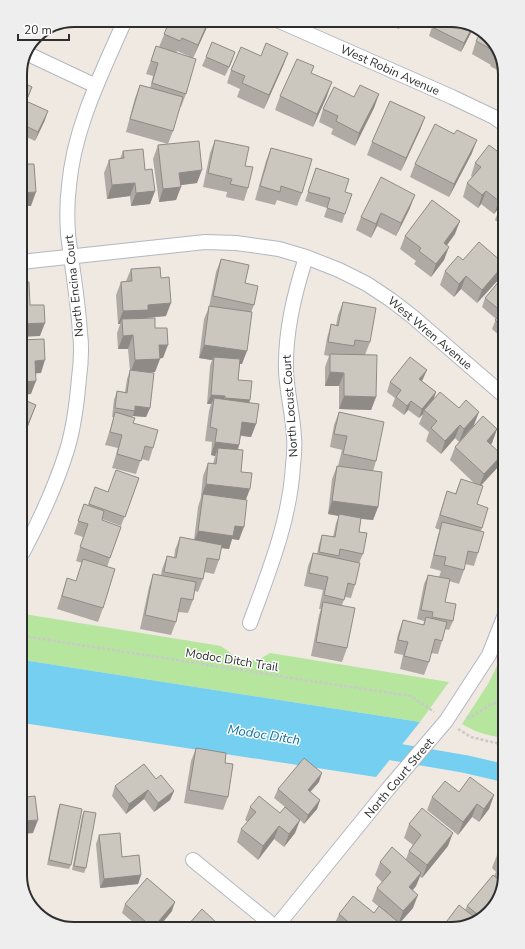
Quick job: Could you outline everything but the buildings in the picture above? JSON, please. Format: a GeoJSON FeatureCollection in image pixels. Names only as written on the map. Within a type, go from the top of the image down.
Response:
{"type":"FeatureCollection","features":[{"type":"Feature","properties":{"kind":"street","name":"North Encina Court"},"geometry":{"type":"LineString","coordinates":[[27,543],[46,504],[67,449],[74,422],[78,391],[81,363],[81,341],[68,233],[67,209],[73,156],[83,121],[96,86],[122,27]]}},
{"type":"Feature","properties":{"kind":"street","name":"West Robin Avenue"},"geometry":{"type":"LineString","coordinates":[[293,27],[452,97],[498,120]]}},
{"type":"Feature","properties":{"kind":"street"},"geometry":{"type":"LineString","coordinates":[[31,56],[96,86]]}},
{"type":"Feature","properties":{"kind":"street","name":"West Wren Avenue"},"geometry":{"type":"LineString","coordinates":[[27,261],[205,242],[236,243],[279,249],[340,270],[367,284],[413,317],[498,391]]}},
{"type":"Feature","properties":{"kind":"street","name":"North Locust Court"},"geometry":{"type":"LineString","coordinates":[[250,622],[280,539],[291,491],[294,438],[286,372],[286,348],[293,301],[306,258]]}},
{"type":"Feature","properties":{"kind":"street","name":"North Court Street"},"geometry":{"type":"LineString","coordinates":[[279,922],[446,721],[488,655],[498,631]]}},
{"type":"Feature","properties":{"kind":"street"},"geometry":{"type":"LineString","coordinates":[[193,860],[269,922]]}},
{"type":"Feature","properties":{"kind":"path","name":"Modoc Ditch Trail"},"geometry":{"type":"LineString","coordinates":[[27,637],[411,696],[434,712]]}},
{"type":"Feature","properties":{"kind":"path"},"geometry":{"type":"LineString","coordinates":[[446,721],[471,717],[492,704],[498,703]]}},
{"type":"Feature","properties":{"kind":"path"},"geometry":{"type":"LineString","coordinates":[[460,730],[471,737],[498,744]]}},
{"type":"Feature","properties":{"kind":"green space"},"geometry":{"type":"Polygon","coordinates":[[[27,614],[221,646],[236,657],[250,660],[260,659],[270,653],[449,682],[420,722],[27,661],[27,614]]]}},
{"type":"Feature","properties":{"kind":"green space"},"geometry":{"type":"Polygon","coordinates":[[[498,664],[498,737],[482,733],[462,724],[488,684],[498,664]]]}},
{"type":"Feature","properties":{"kind":"water"},"geometry":{"type":"Polygon","coordinates":[[[27,661],[420,722],[376,777],[27,724],[27,661]]]}},
{"type":"Feature","properties":{"kind":"waterway","name":"Modoc Ditch"},"geometry":{"type":"LineString","coordinates":[[372,748],[465,764],[498,772]]}}]}
